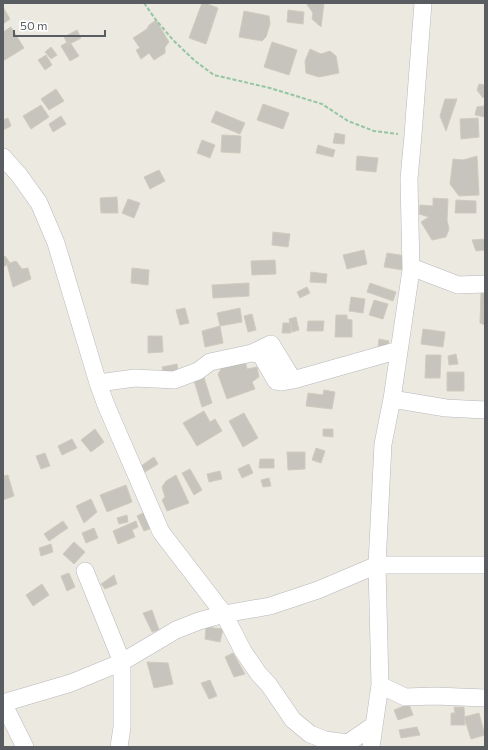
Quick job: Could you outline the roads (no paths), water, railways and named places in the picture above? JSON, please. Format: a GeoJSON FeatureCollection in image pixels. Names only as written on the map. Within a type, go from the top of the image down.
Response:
{"type":"FeatureCollection","features":[{"type":"Feature","properties":{"kind":"street"},"geometry":{"type":"LineString","coordinates":[[371,747],[380,685],[377,565],[383,444],[392,399],[410,268],[409,179],[423,3]]}},
{"type":"Feature","properties":{"kind":"street"},"geometry":{"type":"LineString","coordinates":[[3,157],[19,175],[39,203],[56,243],[98,384],[161,532],[224,614],[243,650],[293,720],[310,734],[325,740],[348,743],[374,725]]}},
{"type":"Feature","properties":{"kind":"street"},"geometry":{"type":"LineString","coordinates":[[410,268],[458,285],[485,284]]}},
{"type":"Feature","properties":{"kind":"street"},"geometry":{"type":"LineString","coordinates":[[98,384],[135,378],[174,380],[198,372],[210,362],[252,352],[261,355],[276,381],[282,382],[399,350]]}},
{"type":"Feature","properties":{"kind":"street"},"geometry":{"type":"LineString","coordinates":[[392,399],[446,408],[485,410]]}},
{"type":"Feature","properties":{"kind":"street"},"geometry":{"type":"LineString","coordinates":[[25,747],[3,703],[71,683],[122,662],[176,630],[199,621],[224,614],[270,606],[311,593],[377,565],[485,565]]}},
{"type":"Feature","properties":{"kind":"street"},"geometry":{"type":"LineString","coordinates":[[85,571],[122,662],[122,727],[119,747]]}},
{"type":"Feature","properties":{"kind":"street"},"geometry":{"type":"LineString","coordinates":[[380,685],[405,697],[435,696],[485,698]]}}]}
